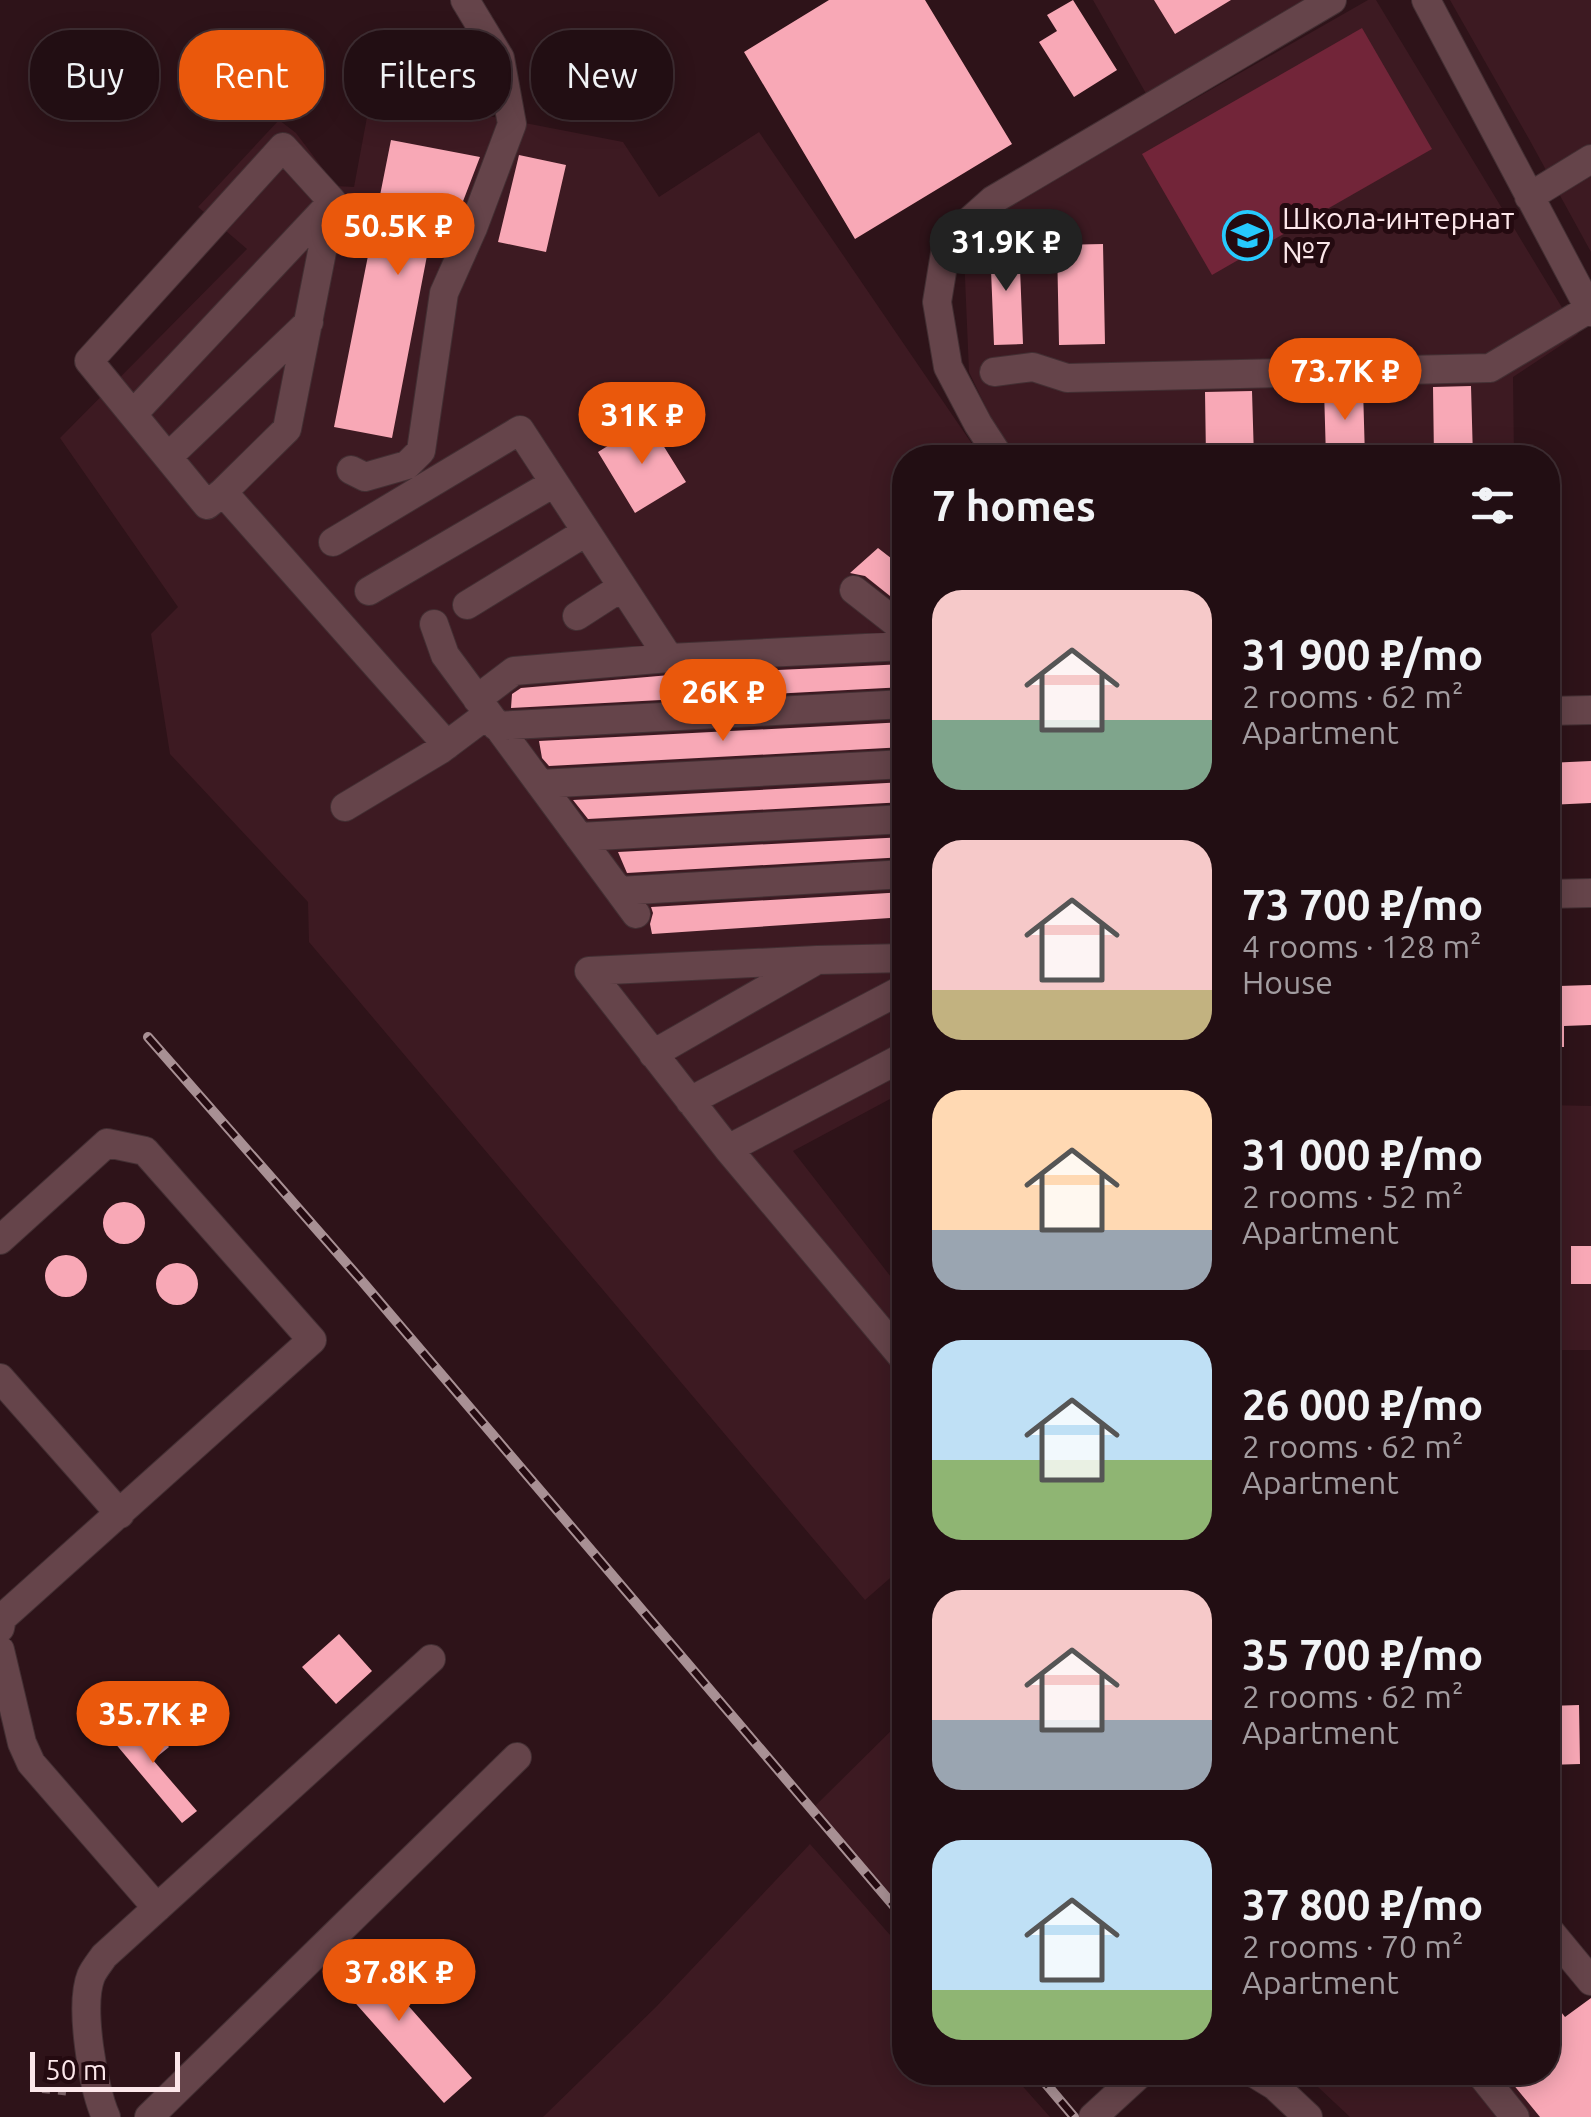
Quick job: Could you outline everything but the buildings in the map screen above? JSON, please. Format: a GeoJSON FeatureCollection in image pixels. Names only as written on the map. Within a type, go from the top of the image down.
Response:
{"type":"FeatureCollection","features":[{"type":"Feature","properties":{"kind":"street"},"geometry":{"type":"LineString","coordinates":[[351,470],[365,477],[407,464],[421,451],[444,293],[512,124],[500,58],[465,0]]}},
{"type":"Feature","properties":{"kind":"street"},"geometry":{"type":"LineString","coordinates":[[992,445],[948,367],[937,302],[947,241],[993,200],[1332,0]]}},
{"type":"Feature","properties":{"kind":"street"},"geometry":{"type":"LineString","coordinates":[[994,372],[1033,367],[1067,378],[1490,368],[1590,310],[1426,0]]}},
{"type":"Feature","properties":{"kind":"street"},"geometry":{"type":"LineString","coordinates":[[282,147],[332,202],[287,429],[207,505],[89,361],[282,147]]}},
{"type":"Feature","properties":{"kind":"street"},"geometry":{"type":"LineString","coordinates":[[1529,197],[1591,159]]}},
{"type":"Feature","properties":{"kind":"street"},"geometry":{"type":"LineString","coordinates":[[133,414],[332,202]]}},
{"type":"Feature","properties":{"kind":"street"},"geometry":{"type":"LineString","coordinates":[[168,457],[309,322]]}},
{"type":"Feature","properties":{"kind":"street"},"geometry":{"type":"LineString","coordinates":[[333,542],[520,430],[669,658]]}},
{"type":"Feature","properties":{"kind":"street"},"geometry":{"type":"LineString","coordinates":[[368,591],[554,482]]}},
{"type":"Feature","properties":{"kind":"street"},"geometry":{"type":"LineString","coordinates":[[223,492],[447,745]]}},
{"type":"Feature","properties":{"kind":"street"},"geometry":{"type":"LineString","coordinates":[[468,605],[586,532]]}},
{"type":"Feature","properties":{"kind":"street"},"geometry":{"type":"LineString","coordinates":[[577,616],[622,587]]}},
{"type":"Feature","properties":{"kind":"street"},"geometry":{"type":"LineString","coordinates":[[854,590],[892,620]]}},
{"type":"Feature","properties":{"kind":"street"},"geometry":{"type":"LineString","coordinates":[[434,624],[444,656],[636,914]]}},
{"type":"Feature","properties":{"kind":"street"},"geometry":{"type":"LineString","coordinates":[[345,807],[447,745],[487,713],[514,671],[669,658],[892,647]]}},
{"type":"Feature","properties":{"kind":"street"},"geometry":{"type":"LineString","coordinates":[[487,713],[892,704]]}},
{"type":"Feature","properties":{"kind":"street"},"geometry":{"type":"LineString","coordinates":[[1560,711],[1591,710]]}},
{"type":"Feature","properties":{"kind":"street"},"geometry":{"type":"LineString","coordinates":[[540,784],[892,765]]}},
{"type":"Feature","properties":{"kind":"street"},"geometry":{"type":"LineString","coordinates":[[579,837],[892,821]]}},
{"type":"Feature","properties":{"kind":"street"},"geometry":{"type":"LineString","coordinates":[[619,891],[892,875]]}},
{"type":"Feature","properties":{"kind":"street"},"geometry":{"type":"LineString","coordinates":[[1560,894],[1591,893]]}},
{"type":"Feature","properties":{"kind":"street"},"geometry":{"type":"LineString","coordinates":[[892,958],[589,971],[728,1149],[892,1345]]}},
{"type":"Feature","properties":{"kind":"street"},"geometry":{"type":"LineString","coordinates":[[653,1054],[817,960]]}},
{"type":"Feature","properties":{"kind":"street"},"geometry":{"type":"LineString","coordinates":[[690,1101],[892,995]]}},
{"type":"Feature","properties":{"kind":"street"},"geometry":{"type":"LineString","coordinates":[[728,1149],[892,1063]]}},
{"type":"Feature","properties":{"kind":"street"},"geometry":{"type":"LineString","coordinates":[[0,1240],[107,1143],[146,1151],[312,1340],[0,1621]]}},
{"type":"Feature","properties":{"kind":"street"},"geometry":{"type":"LineString","coordinates":[[0,1378],[120,1514]]}},
{"type":"Feature","properties":{"kind":"street"},"geometry":{"type":"LineString","coordinates":[[0,1650],[22,1743],[31,1763],[157,1908]]}},
{"type":"Feature","properties":{"kind":"street"},"geometry":{"type":"LineString","coordinates":[[101,2107],[86,2021],[90,1978],[104,1956],[431,1659]]}},
{"type":"Feature","properties":{"kind":"street"},"geometry":{"type":"LineString","coordinates":[[149,2117],[517,1756]]}},
{"type":"Feature","properties":{"kind":"street"},"geometry":{"type":"LineString","coordinates":[[1560,1944],[1591,1981]]}},
{"type":"Feature","properties":{"kind":"street"},"geometry":{"type":"LineString","coordinates":[[1093,2117],[1128,2085]]}},
{"type":"Feature","properties":{"kind":"street"},"geometry":{"type":"LineString","coordinates":[[1274,2085],[1308,2117]]}},
{"type":"Feature","properties":{"kind":"street"},"geometry":{"type":"LineString","coordinates":[[1489,2085],[1515,2117]]}},
{"type":"Feature","properties":{"kind":"path"},"geometry":{"type":"LineString","coordinates":[[42,2091],[101,2107]]}},
{"type":"Feature","properties":{"kind":"shaded area"},"geometry":{"type":"Polygon","coordinates":[[[1093,0],[1311,0],[1148,97],[1093,0]]]}},
{"type":"Feature","properties":{"kind":"shaded area","name":"Школа-интернат №7"},"geometry":{"type":"Polygon","coordinates":[[[1368,0],[1376,0],[1578,334],[1513,377],[1514,445],[1007,445],[969,372],[964,254],[988,217],[1368,0]]]}},
{"type":"Feature","properties":{"kind":"shaded area"},"geometry":{"type":"Polygon","coordinates":[[[1450,0],[1591,0],[1591,252],[1529,139],[1450,0]]]}},
{"type":"Feature","properties":{"kind":"shaded area"},"geometry":{"type":"Polygon","coordinates":[[[1362,28],[1432,149],[1212,275],[1142,154],[1362,28]]]}},
{"type":"Feature","properties":{"kind":"shaded area"},"geometry":{"type":"Polygon","coordinates":[[[279,120],[296,133],[336,186],[354,187],[366,120],[509,120],[623,142],[659,197],[759,132],[973,445],[892,445],[892,1098],[793,1151],[892,1278],[892,1576],[865,1600],[309,942],[308,902],[170,754],[151,634],[178,607],[60,438],[247,249],[198,207],[279,120]]]}},
{"type":"Feature","properties":{"kind":"shaded area"},"geometry":{"type":"Polygon","coordinates":[[[1560,1105],[1591,1106],[1591,1350],[1560,1350],[1560,1105]]]}},
{"type":"Feature","properties":{"kind":"shaded area"},"geometry":{"type":"Polygon","coordinates":[[[892,1730],[892,1900],[813,1808],[892,1730]]]}},
{"type":"Feature","properties":{"kind":"shaded area"},"geometry":{"type":"Polygon","coordinates":[[[810,1844],[892,1937],[892,2085],[1022,2085],[1050,2117],[543,2117],[656,2007],[810,1844]]]}},
{"type":"Feature","properties":{"kind":"shaded area"},"geometry":{"type":"Polygon","coordinates":[[[1316,2085],[1542,2085],[1569,2117],[1350,2117],[1316,2085]]]}},
{"type":"Feature","properties":{"kind":"railway"},"geometry":{"type":"LineString","coordinates":[[148,1037],[361,1280],[892,1904]]}},
{"type":"Feature","properties":{"kind":"railway"},"geometry":{"type":"LineString","coordinates":[[1047,2085],[1074,2117]]}},
{"type":"Feature","properties":{"kind":"place","name":"Школа-интернат №7"},"geometry":{"type":"Point","coordinates":[1247,235]}}]}
